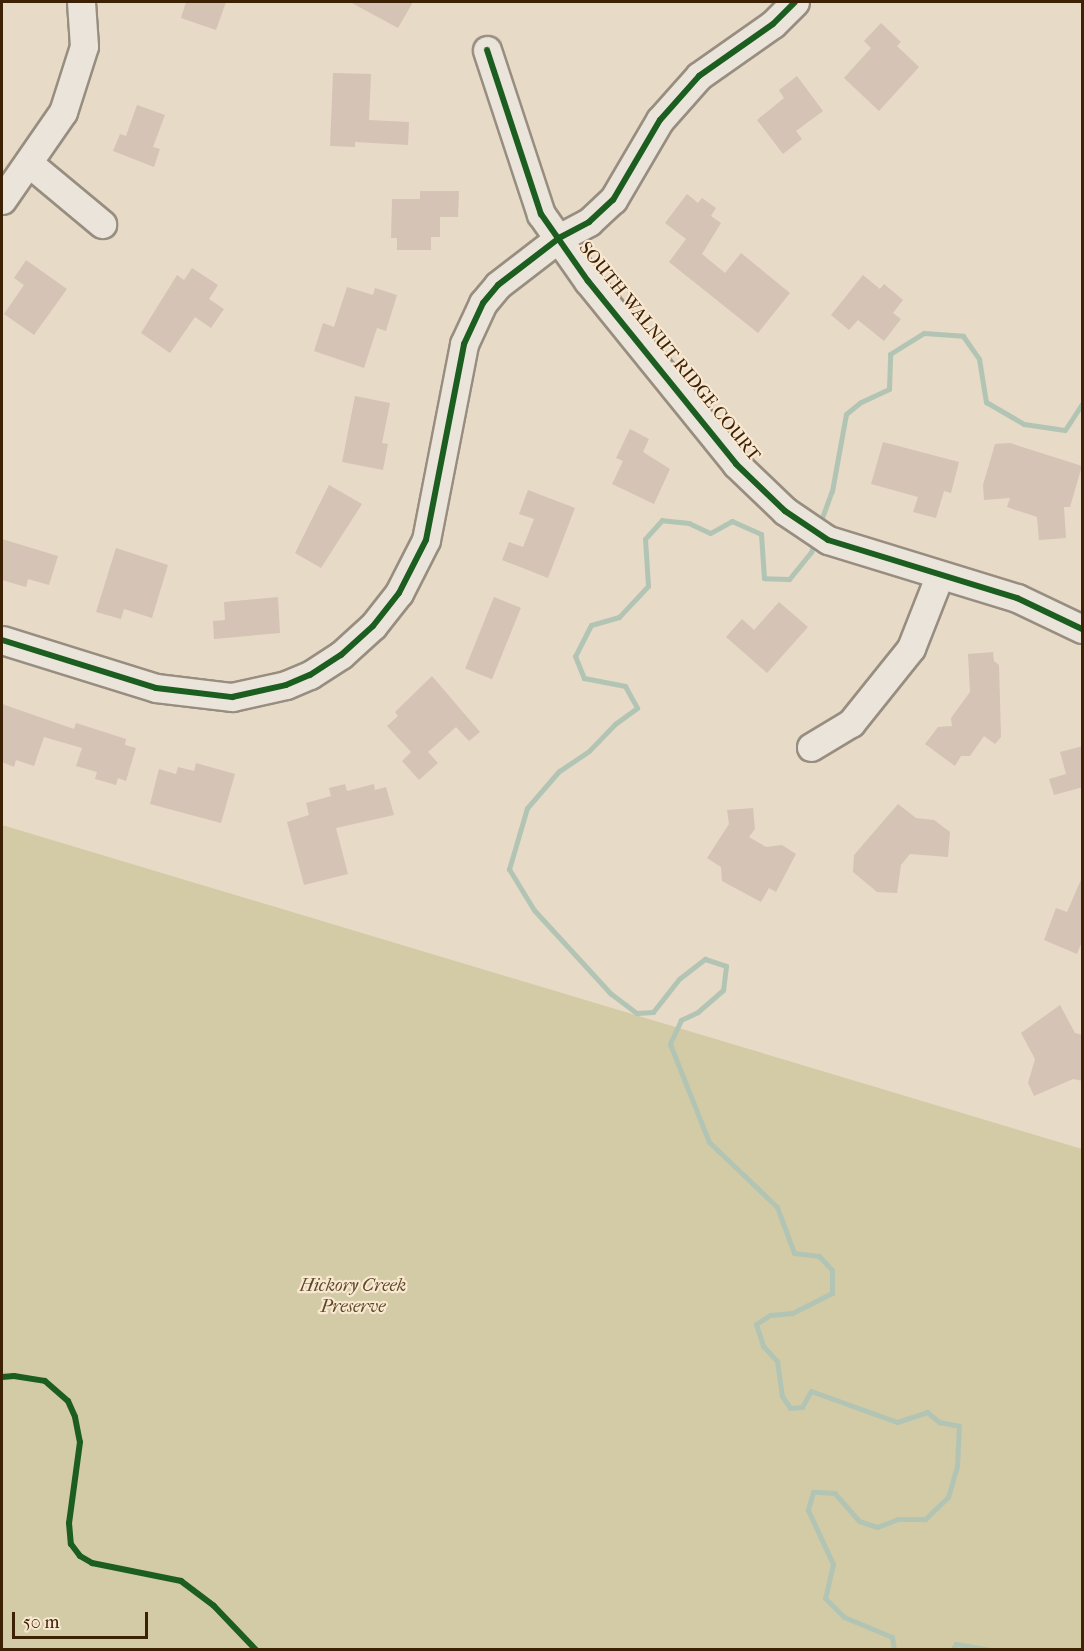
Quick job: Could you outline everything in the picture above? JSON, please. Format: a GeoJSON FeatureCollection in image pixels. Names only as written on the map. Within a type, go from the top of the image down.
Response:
{"type":"FeatureCollection","features":[{"type":"Feature","properties":{"kind":"street"},"geometry":{"type":"LineString","coordinates":[[2,200],[30,164],[63,112],[84,46],[81,2]]}},
{"type":"Feature","properties":{"kind":"street"},"geometry":{"type":"LineString","coordinates":[[2,640],[156,688],[232,697],[285,684],[310,675],[342,655],[373,626],[399,593],[426,540],[464,344],[472,324],[498,285],[559,238],[589,222],[613,200],[660,120],[699,76],[773,24],[795,2]]}},
{"type":"Feature","properties":{"kind":"street","name":"SOUTH WALNUT RIDGE COURT"},"geometry":{"type":"LineString","coordinates":[[487,50],[541,214],[588,281],[736,464],[785,511],[828,540],[939,577],[1017,598],[1083,629]]}},
{"type":"Feature","properties":{"kind":"street"},"geometry":{"type":"LineString","coordinates":[[30,164],[102,224]]}},
{"type":"Feature","properties":{"kind":"street"},"geometry":{"type":"LineString","coordinates":[[811,747],[851,723],[911,648],[939,577]]}},
{"type":"Feature","properties":{"kind":"green space","name":"Hickory Creek Preserve"},"geometry":{"type":"Polygon","coordinates":[[[2,825],[1082,1149],[1082,1649],[2,1649],[2,825]]]}},
{"type":"Feature","properties":{"kind":"building"},"geometry":{"type":"Polygon","coordinates":[[[186,2],[226,2],[216,30],[181,18],[186,2]]]}},
{"type":"Feature","properties":{"kind":"building"},"geometry":{"type":"Polygon","coordinates":[[[350,2],[413,2],[398,28],[350,2]]]}},
{"type":"Feature","properties":{"kind":"building"},"geometry":{"type":"Polygon","coordinates":[[[881,23],[901,42],[897,46],[919,67],[879,111],[844,78],[871,48],[864,41],[881,23]]]}},
{"type":"Feature","properties":{"kind":"building"},"geometry":{"type":"Polygon","coordinates":[[[333,73],[371,74],[369,120],[409,122],[408,145],[355,142],[355,147],[330,146],[333,73]]]}},
{"type":"Feature","properties":{"kind":"building"},"geometry":{"type":"Polygon","coordinates":[[[797,76],[823,111],[796,131],[802,139],[783,154],[757,120],[784,98],[779,90],[797,76]]]}},
{"type":"Feature","properties":{"kind":"building"},"geometry":{"type":"Polygon","coordinates":[[[137,105],[165,115],[153,147],[160,149],[154,167],[113,151],[120,134],[126,136],[137,105]]]}},
{"type":"Feature","properties":{"kind":"building"},"geometry":{"type":"Polygon","coordinates":[[[420,191],[459,191],[458,217],[440,217],[440,237],[431,237],[431,250],[397,250],[397,238],[391,238],[392,199],[420,199],[420,191]]]}},
{"type":"Feature","properties":{"kind":"building"},"geometry":{"type":"Polygon","coordinates":[[[687,194],[698,203],[702,198],[716,208],[711,216],[721,223],[702,254],[725,273],[741,253],[790,293],[758,333],[669,262],[686,239],[665,223],[687,194]]]}},
{"type":"Feature","properties":{"kind":"building"},"geometry":{"type":"Polygon","coordinates":[[[26,260],[67,289],[34,335],[4,314],[24,285],[14,278],[26,260]]]}},
{"type":"Feature","properties":{"kind":"building"},"geometry":{"type":"Polygon","coordinates":[[[192,268],[218,285],[209,299],[224,309],[211,328],[195,317],[170,353],[141,333],[177,275],[184,280],[192,268]]]}},
{"type":"Feature","properties":{"kind":"building"},"geometry":{"type":"Polygon","coordinates":[[[863,275],[880,289],[884,284],[903,300],[893,313],[901,319],[884,341],[858,320],[849,330],[831,315],[863,275]]]}},
{"type":"Feature","properties":{"kind":"building"},"geometry":{"type":"Polygon","coordinates":[[[347,287],[373,295],[375,288],[397,295],[386,331],[377,328],[364,368],[314,351],[323,323],[334,327],[347,287]]]}},
{"type":"Feature","properties":{"kind":"building"},"geometry":{"type":"Polygon","coordinates":[[[355,396],[390,403],[382,443],[388,444],[383,470],[342,462],[355,396]]]}},
{"type":"Feature","properties":{"kind":"building"},"geometry":{"type":"Polygon","coordinates":[[[630,429],[649,439],[643,452],[670,469],[654,504],[612,484],[623,461],[616,458],[630,429]]]}},
{"type":"Feature","properties":{"kind":"building"},"geometry":{"type":"Polygon","coordinates":[[[883,442],[959,462],[951,493],[944,491],[936,518],[913,512],[918,497],[871,484],[883,442]]]}},
{"type":"Feature","properties":{"kind":"building"},"geometry":{"type":"Polygon","coordinates":[[[1010,443],[1082,466],[1070,507],[1064,507],[1066,538],[1039,540],[1037,517],[1007,507],[1010,498],[984,500],[983,485],[995,444],[1010,443]]]}},
{"type":"Feature","properties":{"kind":"building"},"geometry":{"type":"Polygon","coordinates":[[[329,485],[362,504],[321,568],[295,553],[329,485]]]}},
{"type":"Feature","properties":{"kind":"building"},"geometry":{"type":"Polygon","coordinates":[[[528,490],[575,508],[548,578],[502,560],[509,542],[523,547],[534,519],[519,514],[528,490]]]}},
{"type":"Feature","properties":{"kind":"building"},"geometry":{"type":"Polygon","coordinates":[[[2,539],[58,556],[49,585],[28,579],[26,587],[2,580],[2,539]]]}},
{"type":"Feature","properties":{"kind":"building"},"geometry":{"type":"Polygon","coordinates":[[[116,548],[168,565],[152,618],[124,609],[121,619],[96,612],[116,548]]]}},
{"type":"Feature","properties":{"kind":"building"},"geometry":{"type":"Polygon","coordinates":[[[278,597],[280,633],[214,639],[213,621],[225,620],[224,602],[278,597]]]}},
{"type":"Feature","properties":{"kind":"building"},"geometry":{"type":"Polygon","coordinates":[[[494,597],[521,608],[492,679],[465,668],[494,597]]]}},
{"type":"Feature","properties":{"kind":"building"},"geometry":{"type":"Polygon","coordinates":[[[779,602],[808,627],[767,673],[726,637],[742,619],[754,630],[779,602]]]}},
{"type":"Feature","properties":{"kind":"building"},"geometry":{"type":"Polygon","coordinates":[[[993,652],[994,661],[999,665],[1001,737],[995,744],[984,736],[970,756],[961,756],[955,766],[925,744],[938,727],[952,726],[951,718],[970,692],[968,654],[993,652]]]}},
{"type":"Feature","properties":{"kind":"building"},"geometry":{"type":"Polygon","coordinates":[[[432,676],[480,732],[469,741],[456,727],[428,752],[438,763],[419,780],[402,761],[411,752],[387,726],[398,716],[395,712],[432,676]]]}},
{"type":"Feature","properties":{"kind":"building"},"geometry":{"type":"Polygon","coordinates":[[[2,704],[74,729],[76,723],[126,739],[125,745],[136,748],[126,781],[118,778],[116,785],[95,779],[97,772],[76,766],[82,748],[44,737],[34,766],[16,760],[14,767],[2,762],[2,704]]]}},
{"type":"Feature","properties":{"kind":"building"},"geometry":{"type":"Polygon","coordinates":[[[1083,746],[1083,787],[1054,795],[1049,779],[1066,774],[1060,752],[1083,746]]]}},
{"type":"Feature","properties":{"kind":"building"},"geometry":{"type":"Polygon","coordinates":[[[196,763],[235,774],[221,823],[150,804],[159,769],[176,774],[178,767],[194,771],[196,763]]]}},
{"type":"Feature","properties":{"kind":"building"},"geometry":{"type":"Polygon","coordinates":[[[345,784],[347,791],[374,784],[375,790],[386,787],[394,815],[336,828],[348,874],[304,885],[287,822],[309,815],[306,803],[331,796],[329,788],[345,784]]]}},
{"type":"Feature","properties":{"kind":"building"},"geometry":{"type":"Polygon","coordinates":[[[898,804],[916,818],[934,820],[950,832],[948,857],[910,854],[901,865],[897,893],[877,892],[853,872],[854,855],[898,804]]]}},
{"type":"Feature","properties":{"kind":"building"},"geometry":{"type":"Polygon","coordinates":[[[753,808],[755,829],[749,837],[766,847],[782,845],[796,854],[776,892],[769,888],[761,902],[722,881],[721,867],[707,858],[729,824],[727,810],[753,808]]]}},
{"type":"Feature","properties":{"kind":"building"},"geometry":{"type":"Polygon","coordinates":[[[1083,875],[1083,939],[1077,954],[1044,940],[1056,908],[1067,912],[1083,875]]]}},
{"type":"Feature","properties":{"kind":"building"},"geometry":{"type":"Polygon","coordinates":[[[1060,1005],[1075,1033],[1083,1035],[1083,1081],[1073,1079],[1034,1096],[1028,1083],[1035,1059],[1021,1033],[1060,1005]]]}},
{"type":"Feature","properties":{"kind":"waterway"},"geometry":{"type":"LineString","coordinates":[[819,526],[832,491],[846,414],[861,402],[889,389],[890,354],[924,333],[963,336],[979,359],[986,402],[1024,424],[1065,430],[1082,404]]}},
{"type":"Feature","properties":{"kind":"waterway"},"geometry":{"type":"LineString","coordinates":[[815,540],[811,552],[789,579],[764,578],[761,534],[732,521],[710,533],[689,523],[662,520],[645,539],[648,586],[619,617],[591,625],[575,656],[584,678],[625,686],[637,708],[615,724],[589,751],[559,771],[527,808],[509,869],[534,910],[610,993],[637,1013],[653,1012],[679,979],[705,959],[726,966],[723,990],[698,1012],[681,1020],[670,1044],[709,1142],[777,1207],[794,1253],[819,1256],[832,1270],[832,1293],[792,1313],[770,1315],[756,1324],[763,1346],[777,1361],[782,1396],[790,1408],[802,1407],[811,1391],[897,1422],[927,1412],[939,1422],[959,1426],[957,1466],[948,1497],[925,1519],[898,1519],[877,1527],[859,1521],[835,1493],[813,1492],[808,1510],[833,1564],[825,1598],[844,1617],[892,1637],[894,1650]]}},
{"type":"Feature","properties":{"kind":"waterway"},"geometry":{"type":"LineString","coordinates":[[952,1650],[956,1644],[990,1650]]}},
{"type":"Feature","properties":{"kind":"cycle path"},"geometry":{"type":"LineString","coordinates":[[2,640],[156,688],[232,697],[286,685],[310,675],[341,655],[373,626],[399,593],[426,540],[464,344],[483,303],[498,285],[559,238],[589,222],[613,200],[660,120],[699,76],[773,24],[795,2]]}},
{"type":"Feature","properties":{"kind":"cycle path"},"geometry":{"type":"LineString","coordinates":[[487,50],[541,214],[588,281],[736,464],[785,511],[828,540],[1017,598],[1082,629]]}},
{"type":"Feature","properties":{"kind":"cycle path"},"geometry":{"type":"LineString","coordinates":[[2,1377],[14,1376],[45,1381],[68,1401],[75,1417],[80,1442],[69,1523],[71,1544],[80,1556],[92,1563],[181,1581],[214,1606],[256,1650]]}}]}
